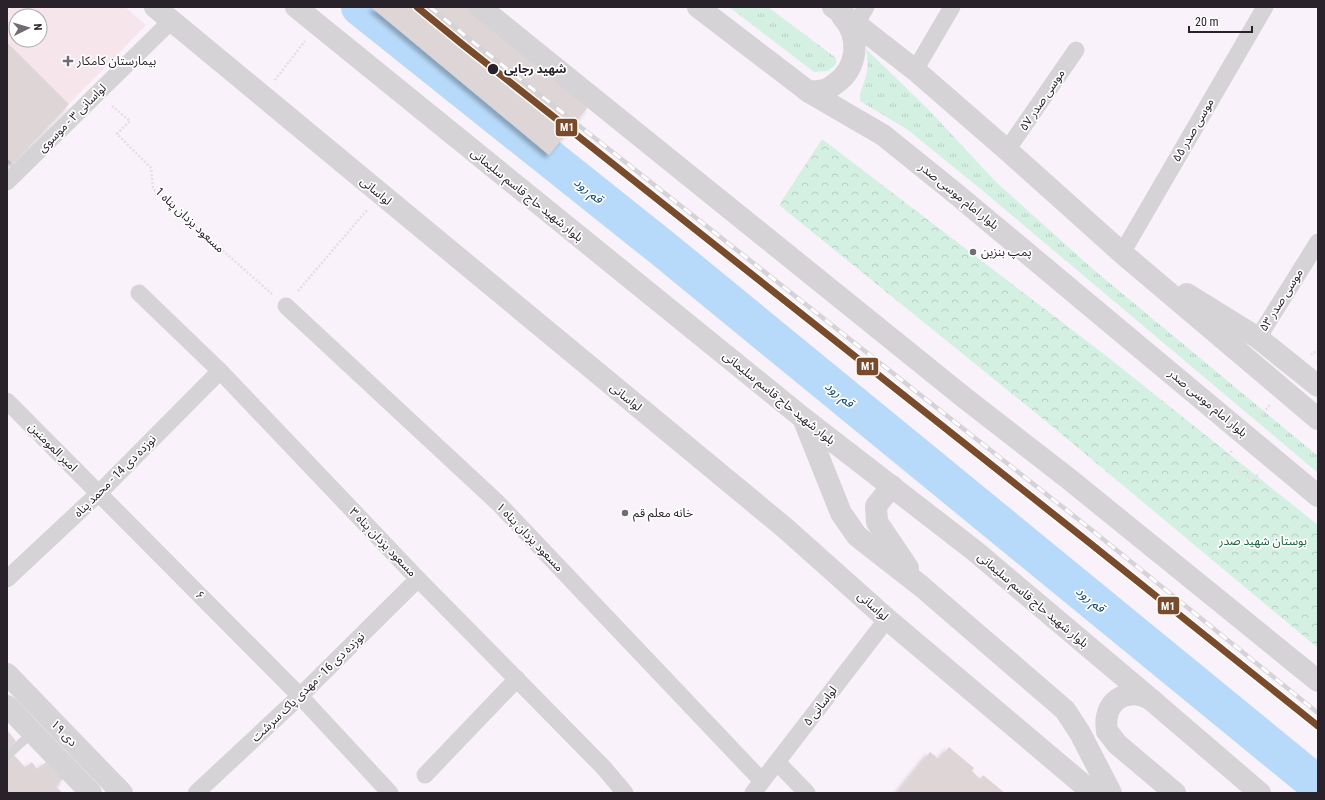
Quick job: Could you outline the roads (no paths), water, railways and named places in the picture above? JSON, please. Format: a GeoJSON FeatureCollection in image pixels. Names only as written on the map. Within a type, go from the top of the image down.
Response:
{"type":"FeatureCollection","features":[{"type":"Feature","properties":{"kind":"main road","name":"بلوار شهید حاج قاسم سلیمانی"},"geometry":{"type":"LineString","coordinates":[[296,7],[803,418],[975,551],[1260,793]]}},
{"type":"Feature","properties":{"kind":"main road"},"geometry":{"type":"LineString","coordinates":[[480,7],[954,389],[1075,484],[1318,681]]}},
{"type":"Feature","properties":{"kind":"main road","name":"بلوار امام موسی صدر"},"geometry":{"type":"LineString","coordinates":[[698,7],[809,92],[883,135],[968,203],[1318,496]]}},
{"type":"Feature","properties":{"kind":"main road"},"geometry":{"type":"LineString","coordinates":[[809,92],[828,89],[844,78],[853,61],[855,42],[849,23],[834,8]]}},
{"type":"Feature","properties":{"kind":"main road"},"geometry":{"type":"LineString","coordinates":[[834,8],[861,15],[915,70],[1122,253],[1318,419]]}},
{"type":"Feature","properties":{"kind":"main road","name":"لواسانی"},"geometry":{"type":"LineString","coordinates":[[170,12],[381,194],[785,528],[887,619],[1093,793]]}},
{"type":"Feature","properties":{"kind":"main road"},"geometry":{"type":"LineString","coordinates":[[1122,253],[1258,338],[1318,386]]}},
{"type":"Feature","properties":{"kind":"main road"},"geometry":{"type":"LineString","coordinates":[[803,418],[841,513],[857,536],[921,586],[1065,710],[1080,733],[1112,793]]}},
{"type":"Feature","properties":{"kind":"main road"},"geometry":{"type":"LineString","coordinates":[[892,486],[876,506],[877,522],[921,586]]}},
{"type":"Feature","properties":{"kind":"main road","name":"۱۹ دی"},"geometry":{"type":"LineString","coordinates":[[7,674],[14,702],[122,793]]}},
{"type":"Feature","properties":{"kind":"main road"},"geometry":{"type":"LineString","coordinates":[[1152,701],[1145,696],[1136,694],[1120,698],[1113,703],[1109,709],[1106,717],[1107,731],[1117,744],[1175,793]]}},
{"type":"Feature","properties":{"kind":"main road","name":"۱۹ دی"},"geometry":{"type":"LineString","coordinates":[[40,724],[91,793]]}},
{"type":"Feature","properties":{"kind":"street"},"geometry":{"type":"LineString","coordinates":[[915,70],[952,7]]}},
{"type":"Feature","properties":{"kind":"street","name":"موسی صدر ۵۵"},"geometry":{"type":"LineString","coordinates":[[1122,253],[1265,7]]}},
{"type":"Feature","properties":{"kind":"street","name":"لواسانی ۳ - موسوی"},"geometry":{"type":"LineString","coordinates":[[9,176],[98,93],[170,12]]}},
{"type":"Feature","properties":{"kind":"street","name":"موسی صدر ۵۷"},"geometry":{"type":"LineString","coordinates":[[1007,150],[1076,50]]}},
{"type":"Feature","properties":{"kind":"street","name":"موسی صدر ۵۳"},"geometry":{"type":"LineString","coordinates":[[1258,338],[1318,242]]}},
{"type":"Feature","properties":{"kind":"street","name":"۳ مسعود یزدان پناه"},"geometry":{"type":"LineString","coordinates":[[139,293],[220,371],[418,579],[604,768],[625,793]]}},
{"type":"Feature","properties":{"kind":"street","name":"۱ مسعود یزدان پناه"},"geometry":{"type":"LineString","coordinates":[[286,306],[498,503],[758,787]]}},
{"type":"Feature","properties":{"kind":"street","name":"نوزده دی 14 - محمد پناه"},"geometry":{"type":"LineString","coordinates":[[7,579],[99,493],[220,371]]}},
{"type":"Feature","properties":{"kind":"street","name":"امیر المومنین"},"geometry":{"type":"LineString","coordinates":[[7,401],[99,493]]}},
{"type":"Feature","properties":{"kind":"street","name":"۶"},"geometry":{"type":"LineString","coordinates":[[99,493],[300,696],[390,793]]}},
{"type":"Feature","properties":{"kind":"street","name":"نوزده دی 16 - مهدی پاک سرشت"},"geometry":{"type":"LineString","coordinates":[[196,793],[300,696],[418,579]]}},
{"type":"Feature","properties":{"kind":"street","name":"لواسانی ۵"},"geometry":{"type":"LineString","coordinates":[[758,787],[887,619]]}},
{"type":"Feature","properties":{"kind":"street"},"geometry":{"type":"LineString","coordinates":[[424,775],[518,679]]}},
{"type":"Feature","properties":{"kind":"street"},"geometry":{"type":"LineString","coordinates":[[777,762],[807,793]]}},
{"type":"Feature","properties":{"kind":"lane"},"geometry":{"type":"LineString","coordinates":[[7,756],[40,724]]}},
{"type":"Feature","properties":{"kind":"waterway","name":"قم رود"},"geometry":{"type":"LineString","coordinates":[[360,7],[661,247],[1318,785]]}},
{"type":"Feature","properties":{"kind":"railway"},"geometry":{"type":"LineString","coordinates":[[430,7],[1093,531],[1318,713]]}},
{"type":"Feature","properties":{"kind":"place","name":"بیمارستان کامکار"},"geometry":{"type":"Point","coordinates":[68,61]}},
{"type":"Feature","properties":{"kind":"place","name":"شهید رجایی"},"geometry":{"type":"Point","coordinates":[493,69]}},
{"type":"Feature","properties":{"kind":"place","name":"پمپ بنزین"},"geometry":{"type":"Point","coordinates":[973,252]}},
{"type":"Feature","properties":{"kind":"place","name":"خانه معلم قم"},"geometry":{"type":"Point","coordinates":[625,513]}},
{"type":"Feature","properties":{"kind":"park label","name":"بوستان شهید صدر"},"geometry":{"type":"Point","coordinates":[1263,541]}}]}
